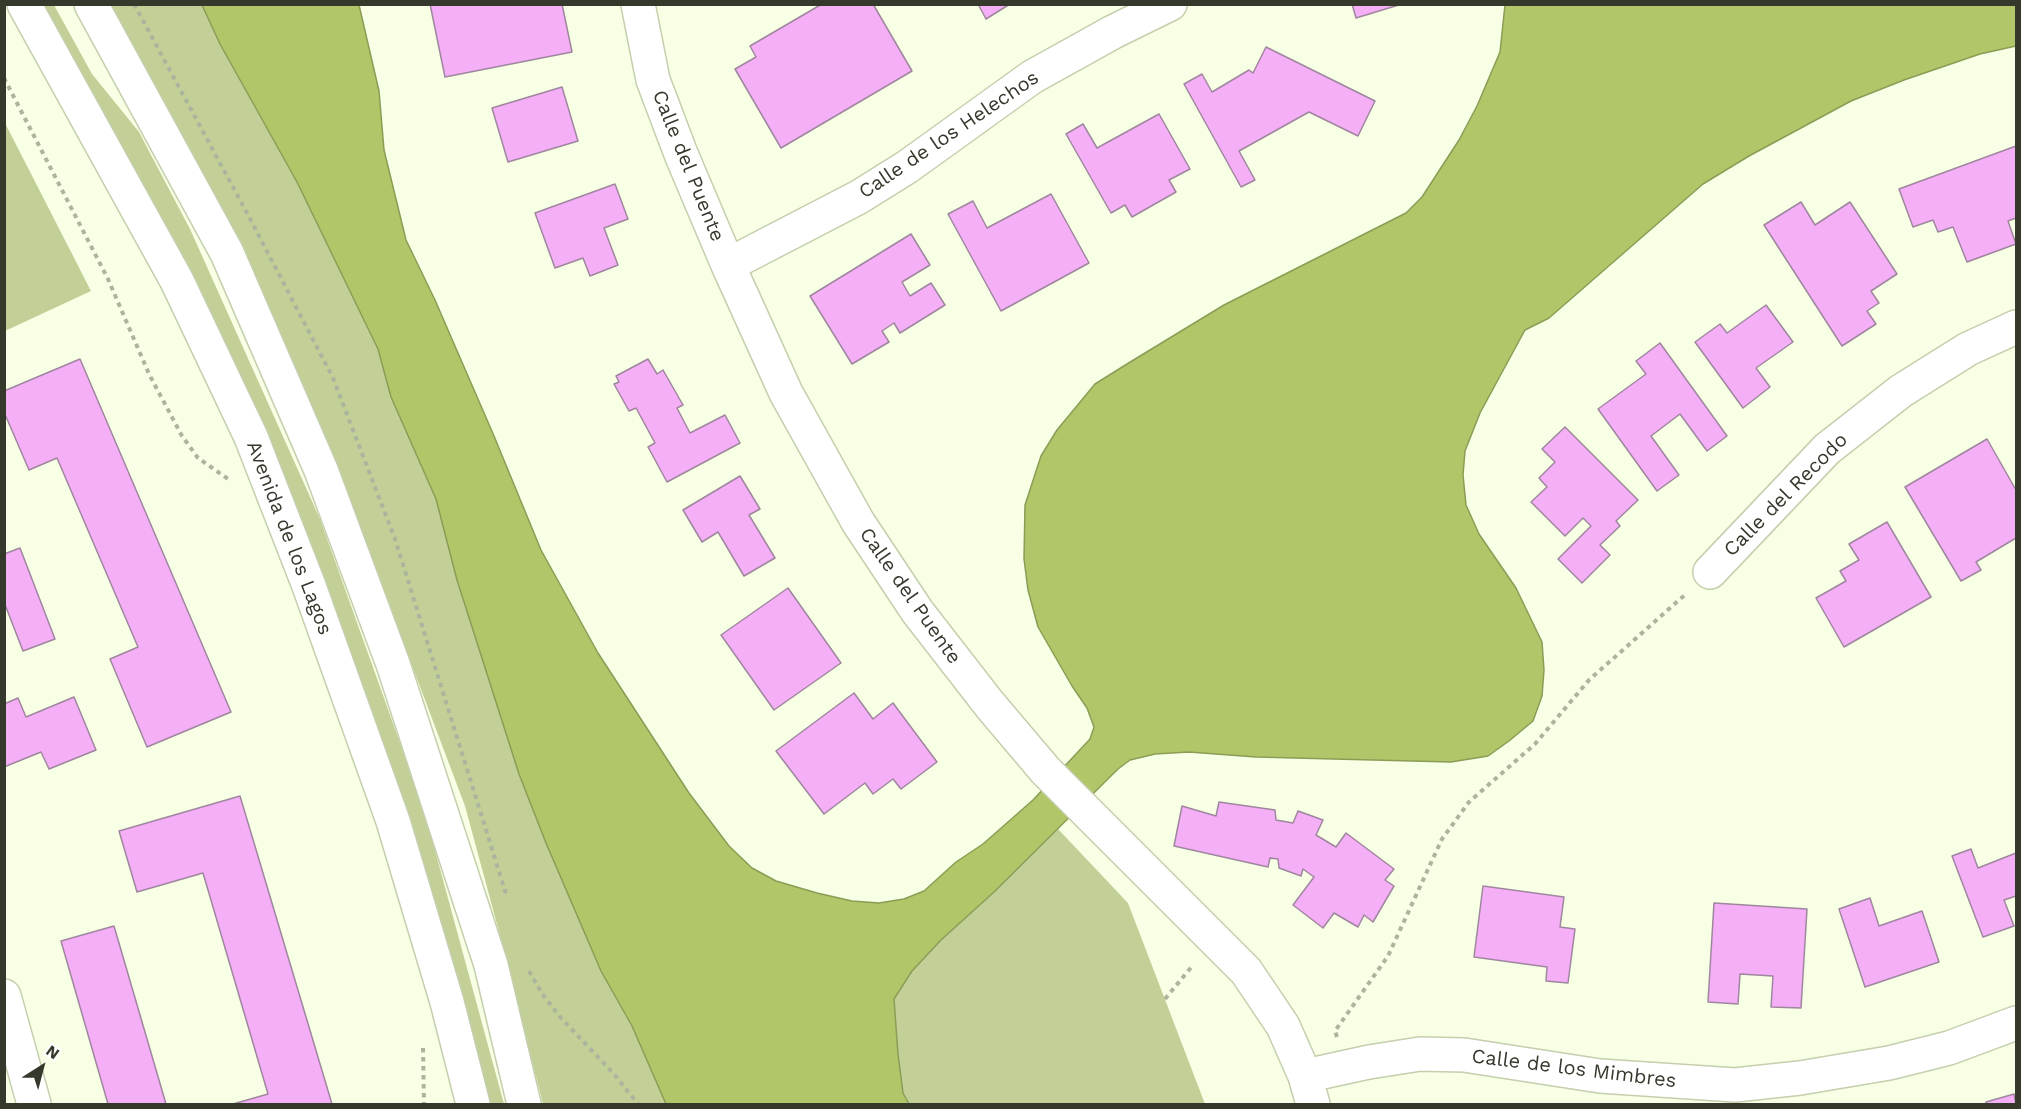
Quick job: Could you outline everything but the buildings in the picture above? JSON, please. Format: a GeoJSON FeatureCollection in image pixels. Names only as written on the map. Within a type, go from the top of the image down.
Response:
{"type":"FeatureCollection","features":[{"type":"Feature","properties":{"kind":"street"},"geometry":{"type":"LineString","coordinates":[[16,4],[47,44]]}},
{"type":"Feature","properties":{"kind":"street","name":"Avenida de los Lagos"},"geometry":{"type":"LineString","coordinates":[[24,4],[177,281],[251,437],[309,586],[393,821],[447,1002],[473,1104]]}},
{"type":"Feature","properties":{"kind":"street"},"geometry":{"type":"LineString","coordinates":[[91,4],[227,252],[321,470],[393,664],[491,965],[524,1104]]}},
{"type":"Feature","properties":{"kind":"street","name":"Calle del Puente"},"geometry":{"type":"LineString","coordinates":[[638,4],[653,80],[681,154],[728,265],[786,393],[858,522],[917,611],[990,705],[1045,770],[1246,971],[1283,1026],[1309,1090]]}},
{"type":"Feature","properties":{"kind":"street","name":"Calle de los Helechos"},"geometry":{"type":"LineString","coordinates":[[728,265],[859,197],[907,167],[1032,77],[1113,32],[1170,4]]}},
{"type":"Feature","properties":{"kind":"street","name":"Calle del Recodo"},"geometry":{"type":"LineString","coordinates":[[1710,572],[1827,449],[1900,391],[1968,349],[2016,327]]}},
{"type":"Feature","properties":{"kind":"street"},"geometry":{"type":"LineString","coordinates":[[4,996],[34,1104]]}},
{"type":"Feature","properties":{"kind":"street","name":"Calle de los Mimbres"},"geometry":{"type":"LineString","coordinates":[[1309,1090],[1349,1066],[1420,1054],[1464,1055],[1600,1076],[1735,1085],[1800,1078],[1889,1063],[1949,1048],[2016,1023]]}},
{"type":"Feature","properties":{"kind":"street"},"geometry":{"type":"LineString","coordinates":[[463,1066],[464,1104]]}},
{"type":"Feature","properties":{"kind":"path"},"geometry":{"type":"LineString","coordinates":[[4,78],[108,279],[149,374],[182,436],[198,458],[229,479],[235,486]]}},
{"type":"Feature","properties":{"kind":"path"},"geometry":{"type":"LineString","coordinates":[[1349,1066],[1335,1031],[1388,956],[1442,839],[1469,802],[1535,744],[1588,680],[1710,572]]}},
{"type":"Feature","properties":{"kind":"path"},"geometry":{"type":"LineString","coordinates":[[1165,999],[1215,939]]}},
{"type":"Feature","properties":{"kind":"path"},"geometry":{"type":"LineString","coordinates":[[423,1045],[424,1104]]}},
{"type":"Feature","properties":{"kind":"shaded area"},"geometry":{"type":"Polygon","coordinates":[[[38,5],[54,5],[92,74],[139,132],[190,229],[320,519],[424,810],[504,1104],[487,1104],[408,816],[38,5]]]}},
{"type":"Feature","properties":{"kind":"shaded area"},"geometry":{"type":"Polygon","coordinates":[[[108,5],[202,5],[220,44],[297,182],[378,349],[436,499],[457,580],[519,774],[601,971],[632,1026],[666,1104],[543,1104],[465,806],[362,533],[236,237],[108,5]]]}},
{"type":"Feature","properties":{"kind":"shaded area"},"geometry":{"type":"Polygon","coordinates":[[[202,5],[359,5],[379,91],[384,150],[406,240],[435,300],[541,550],[598,653],[689,793],[729,846],[752,868],[776,881],[817,893],[852,901],[879,903],[904,899],[924,891],[1033,800],[1090,739],[1094,727],[1087,708],[1038,627],[1028,590],[1024,559],[1025,505],[1041,456],[1057,430],[1095,384],[1127,364],[1224,305],[1406,213],[1422,197],[1459,140],[1477,106],[1500,52],[1505,5],[2016,5],[2016,46],[1980,54],[1851,101],[1749,156],[1703,184],[1549,318],[1525,330],[1480,413],[1465,451],[1463,475],[1466,505],[1479,534],[1516,588],[1542,642],[1544,670],[1542,696],[1533,721],[1509,741],[1488,756],[1451,762],[1256,757],[1189,752],[1155,754],[1130,760],[941,940],[912,971],[894,999],[903,1093],[909,1104],[666,1104],[632,1026],[601,971],[519,774],[457,580],[436,499],[391,397],[378,349],[297,182],[220,44],[202,5]]]}},
{"type":"Feature","properties":{"kind":"shaded area"},"geometry":{"type":"Polygon","coordinates":[[[4,121],[91,291],[5,331],[4,331],[4,121]]]}},
{"type":"Feature","properties":{"kind":"shaded area"},"geometry":{"type":"Polygon","coordinates":[[[1058,829],[1128,903],[1205,1104],[909,1104],[903,1093],[894,999],[912,971],[941,940],[1058,829]]]}}]}
